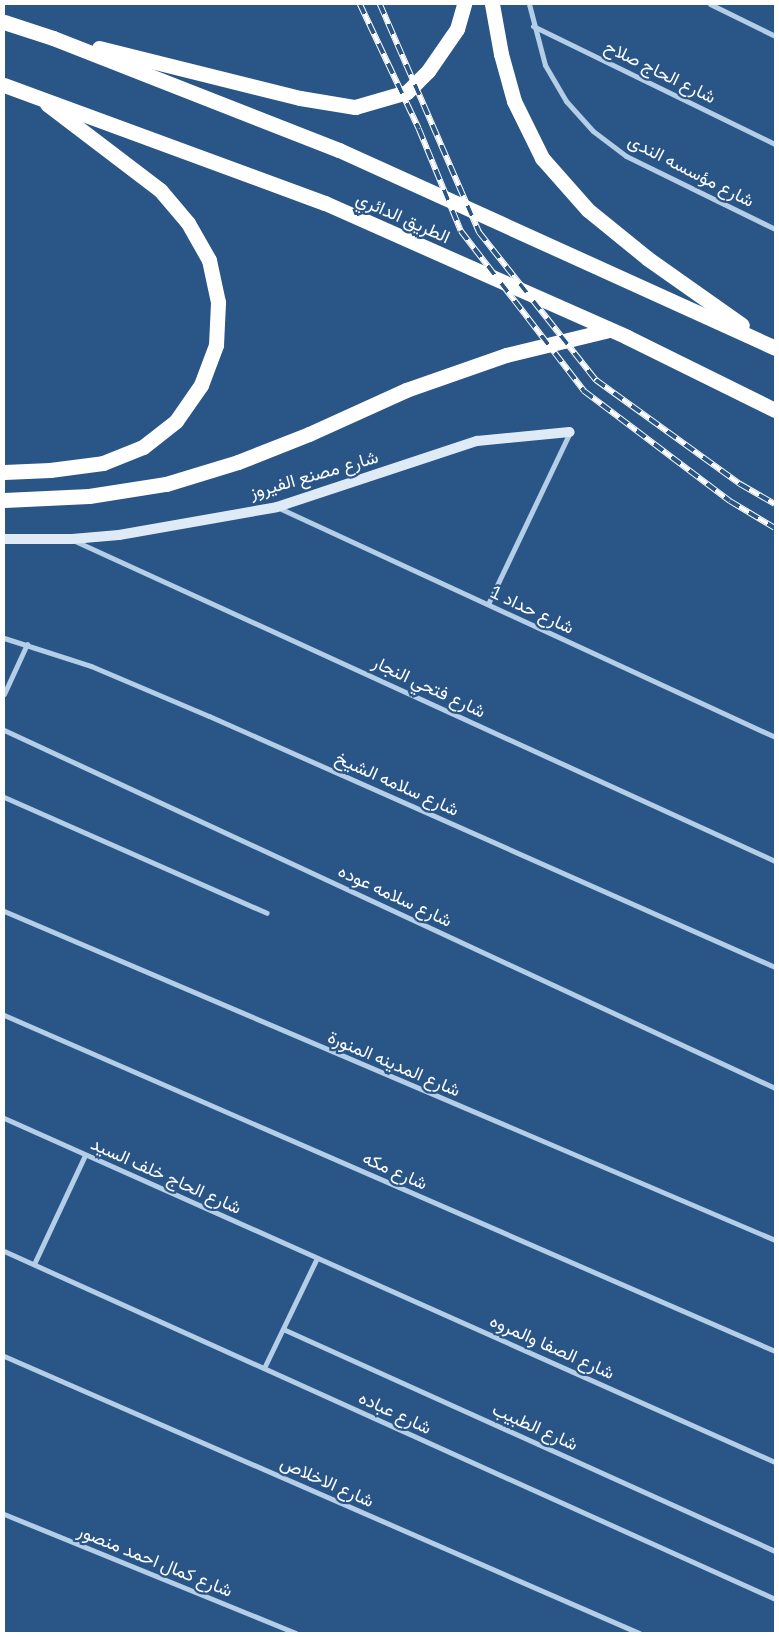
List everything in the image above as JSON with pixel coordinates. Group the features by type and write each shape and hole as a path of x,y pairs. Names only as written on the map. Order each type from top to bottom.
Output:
{"highway":[{"path":"53,38 181,66 300,98 355,107 407,92 428,71 456,29 464,4"},
{"path":"492,4 501,54 514,101 542,158 588,210 647,258 774,347"},
{"name":"الطريق الدائري","path":"4,22 53,38 338,150 774,347"},
{"name":"الطريق الدائري","path":"4,85 34,94 325,203 609,330 627,336 775,410"},
{"path":"4,472 50,470 103,463 143,447 176,420 201,385 216,345 218,302 209,260 188,222 160,190 34,94"},
{"path":"4,500 89,496 166,484 238,462 309,434 406,390 506,355 609,330"}],"street":[{"name":"شارع مؤسسه الندى","path":"528,4 533,26 554,79 566,101 593,131 626,156 775,229"},
{"path":"710,4 775,36"},
{"name":"شارع الحاج صلاح","path":"533,26 775,144"},
{"path":"488,604 570,432"},
{"name":"شارع مصنع الفيروز","path":"4,539 72,539 118,535 276,507 478,441 570,432"},
{"name":"شارع حداد 1","path":"276,507 775,738"},
{"name":"شارع فتحي النجار","path":"72,539 775,861"},
{"name":"شارع سلامه الشيخ","path":"4,638 91,666 200,712 775,966"},
{"path":"4,694 27,644"},
{"name":"شارع سلامه عوده","path":"4,730 775,1088"},
{"path":"4,797 267,913"},
{"name":"شارع المدينه المنورة","path":"4,911 775,1240"},
{"name":"شارع مكه","path":"4,1016 775,1351"},
{"name":"شارع الحاج خلف السيد","path":"4,1118 317,1258"},
{"path":"34,1264 85,1155"},
{"name":"شارع عباده","path":"4,1251 775,1599"},
{"path":"264,1368 317,1258"},
{"name":"شارع الصفا والمروه","path":"317,1258 775,1462"},
{"name":"شارع الطبيب","path":"283,1329 775,1551"},
{"name":"شارع الاخلاص","path":"4,1356 638,1633"},
{"name":"شارع كمال احمد منصور","path":"4,1514 296,1633"}],"railway":[{"path":"360,4 419,129 461,231 584,391 730,501 775,528"},
{"path":"380,4 479,232 596,380 740,484 775,504"}]}
